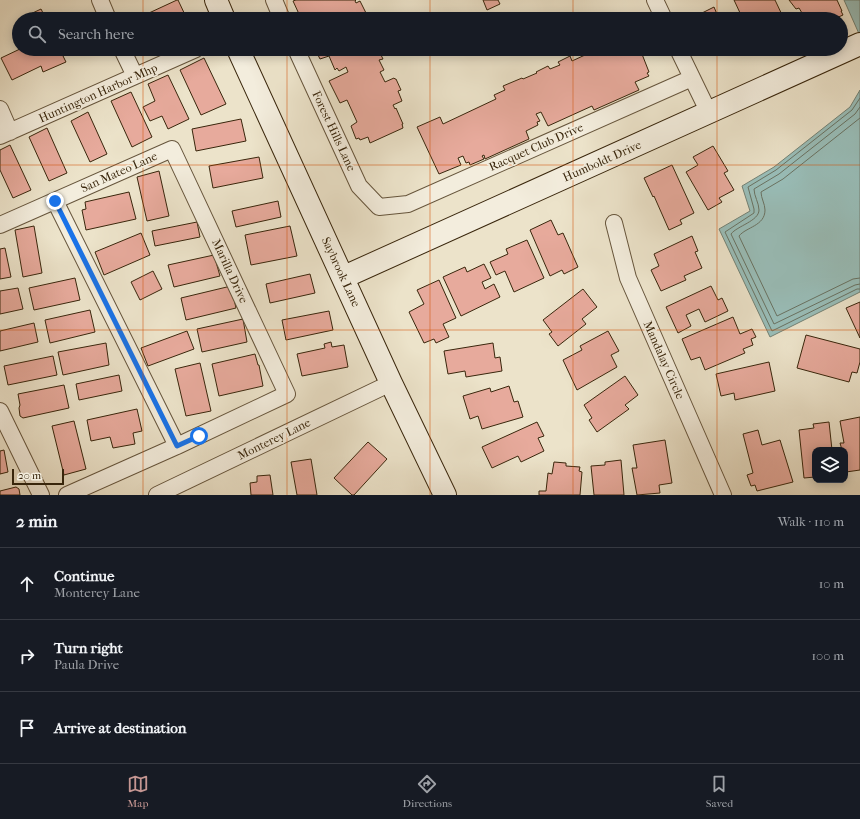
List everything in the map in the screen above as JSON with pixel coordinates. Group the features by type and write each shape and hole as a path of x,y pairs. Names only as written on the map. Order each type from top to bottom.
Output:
{"street":[{"path":"100,0 105,12"},
{"path":"216,0 221,12"},
{"path":"274,0 279,12"},
{"path":"655,0 661,12"},
{"path":"125,56 135,76"},
{"name":"Huntington Harbor Mhp","path":"5,134 180,56"},
{"name":"Saybrook Lane","path":"241,56 344,277 391,383 445,495"},
{"name":"Forest Hills Lane","path":"299,56 359,186 379,207"},
{"path":"681,56 709,113"},
{"name":"Humboldt Drive","path":"344,277 834,56"},
{"name":"Racquet Club Drive","path":"379,207 408,204 692,78"},
{"path":"0,110 5,134"},
{"name":"San Mateo Lane","path":"0,225 172,149"},
{"name":"Marilla Drive","path":"172,149 287,394 177,446"},
{"path":"55,201 177,446 67,495"},
{"name":"Mandalay Circle","path":"614,223 628,278 724,495"},
{"name":"Monterey Lane","path":"157,495 391,383"},
{"path":"0,410 41,495"}],"water":[{"path":"844,0 860,0 860,36"},
{"path":"860,90 860,292 770,337 719,229 750,211 742,186 774,167 850,107"}],"building":[{"path":"177,0 184,12 151,12"},
{"path":"356,0 356,3 360,1 366,12 298,12 293,1"},
{"path":"483,0 498,0 500,4 487,10"},
{"path":"734,0 775,0 781,12 740,12"},
{"path":"789,0 837,0 842,11 801,12 799,8 796,9"},
{"path":"714,7 716,12 704,12"},
{"path":"41,9 42,12 35,12"},
{"path":"12,53 12,56 63,56 66,62 43,72 41,66 12,80 1,58"},
{"path":"318,56 329,56 320,59"},
{"path":"329,56 382,56 383,59 379,60 384,70 380,72 385,82 394,78 396,79 401,90 398,91 402,101 393,105 395,109 396,108 403,124 403,128 370,143 368,137 360,140 359,138 356,139 351,126 357,122 347,100 340,103 329,81 348,72 346,67 339,71 337,68 335,70"},
{"path":"570,56 572,61 583,56 643,56 649,76 635,82 639,90 594,110 592,106 548,126 541,112 536,114 540,121 537,122 538,125 526,131 529,139 485,159 484,155 482,156 484,159 470,165 469,162 466,163 463,156 458,158 461,165 439,174 417,127 440,117 443,124 496,99 494,95 505,90 503,86 537,73 536,72 548,66 550,69 560,65 558,62"},
{"path":"204,58 226,104 201,115 180,70"},
{"path":"168,75 189,119 168,129 162,116 150,121 143,107 155,101 148,84"},
{"path":"131,92 152,137 132,147 111,101"},
{"path":"88,112 107,154 90,162 71,121"},
{"path":"241,119 246,141 196,151 192,129"},
{"path":"47,128 67,173 49,181 29,137"},
{"path":"10,145 31,190 13,198 0,170 0,150"},
{"path":"713,146 728,171 724,173 734,190 719,198 722,202 708,210 686,172 698,165 693,157"},
{"path":"259,157 263,178 213,188 209,166"},
{"path":"672,165 694,213 680,220 682,224 669,230 654,196 653,197 644,178"},
{"path":"159,171 169,216 147,221 137,177"},
{"path":"129,192 136,219 86,230 82,210 86,209 85,202"},
{"path":"278,201 281,217 236,227 232,211"},
{"path":"551,220 558,235 563,233 578,267 564,274 562,270 550,276 530,230"},
{"path":"197,222 200,237 155,246 152,231"},
{"path":"34,226 42,273 23,277 15,230"},
{"path":"290,226 297,256 251,265 245,235"},
{"path":"141,233 150,255 104,275 95,252"},
{"path":"692,236 698,251 695,252 702,268 684,276 686,280 661,291 651,270 659,266 654,254"},
{"path":"527,240 544,278 514,292 505,271 496,275 490,262 508,254 506,249"},
{"path":"5,248 11,277 0,279 0,249"},
{"path":"214,255 220,276 174,287 168,265"},
{"path":"484,264 491,278 482,282 485,289 494,284 500,297 461,316 443,277 465,267 467,272"},
{"path":"153,271 162,289 140,300 131,282"},
{"path":"310,274 315,293 270,303 266,284"},
{"path":"75,278 80,300 34,310 29,288"},
{"path":"439,280 456,318 443,324 449,337 436,343 434,339 424,343 409,312 424,304 417,290"},
{"path":"231,286 236,308 186,320 181,298"},
{"path":"711,286 718,300 722,298 728,311 705,322 699,309 686,315 691,326 678,333 666,307"},
{"path":"18,288 23,309 0,314 0,291"},
{"path":"583,289 597,307 582,319 586,324 558,346 549,334 552,332 543,320"},
{"path":"860,302 860,338 846,308"},
{"path":"90,310 95,332 50,343 45,320"},
{"path":"329,311 333,330 286,340 282,320"},
{"path":"733,317 740,334 752,329 756,337 751,339 753,345 743,349 745,353 705,370 700,357 691,360 682,339"},
{"path":"243,319 247,342 202,352 197,329"},
{"path":"34,323 38,342 0,351 0,331"},
{"path":"187,331 194,349 148,366 141,348"},
{"path":"608,331 619,351 611,355 617,367 577,390 563,360 582,350 580,346"},
{"path":"806,335 860,349 860,362 857,373 852,372 849,382 797,368"},
{"path":"331,342 332,347 344,345 348,367 302,376 297,354 325,348 324,344"},
{"path":"106,343 109,365 63,375 58,352"},
{"path":"493,343 495,358 500,357 502,371 466,377 465,371 448,374 444,351"},
{"path":"255,354 259,365 263,386 219,396 212,364"},
{"path":"53,356 57,375 8,385 4,366"},
{"path":"769,362 775,391 735,400 734,393 721,396 716,374"},
{"path":"200,363 211,411 186,416 175,369"},
{"path":"119,375 122,391 79,400 76,384"},
{"path":"625,376 638,395 625,405 629,409 597,432 589,420 592,418 584,405"},
{"path":"64,385 69,408 23,418 20,416 18,394"},
{"path":"509,386 514,402 518,401 523,417 482,429 478,416 470,419 463,396 490,388 491,392"},
{"path":"137,409 142,431 133,433 135,444 113,448 110,437 91,441 87,420"},
{"path":"860,417 860,470 848,472 848,447 841,447 840,443 844,443 840,421"},
{"path":"74,421 86,469 64,475 52,426"},
{"path":"537,422 544,436 538,438 544,451 521,462 518,456 492,468 482,447"},
{"path":"829,422 832,447 812,447 812,477 804,478 799,430 814,428 813,424"},
{"path":"758,430 762,445 780,440 793,482 757,491 755,485 751,486 747,475 753,473 743,434"},
{"path":"665,440 672,483 659,485 660,493 637,495 632,468 637,468 633,445"},
{"path":"368,442 387,459 354,495 352,495 334,478"},
{"path":"4,450 8,472 0,474 0,451"},
{"path":"311,459 317,495 297,495 291,462"},
{"path":"621,460 624,495 594,495 591,466 605,465 605,462"},
{"path":"554,462 566,463 566,466 580,467 579,471 582,472 580,495 539,495 539,491 546,491 548,473 552,474"},
{"path":"270,475 273,495 251,495 250,483 257,482 257,476"},
{"path":"16,487 19,489 20,495 0,495 0,491"}],"route":[{"path":"55,201 177,446 199,436"}]}
